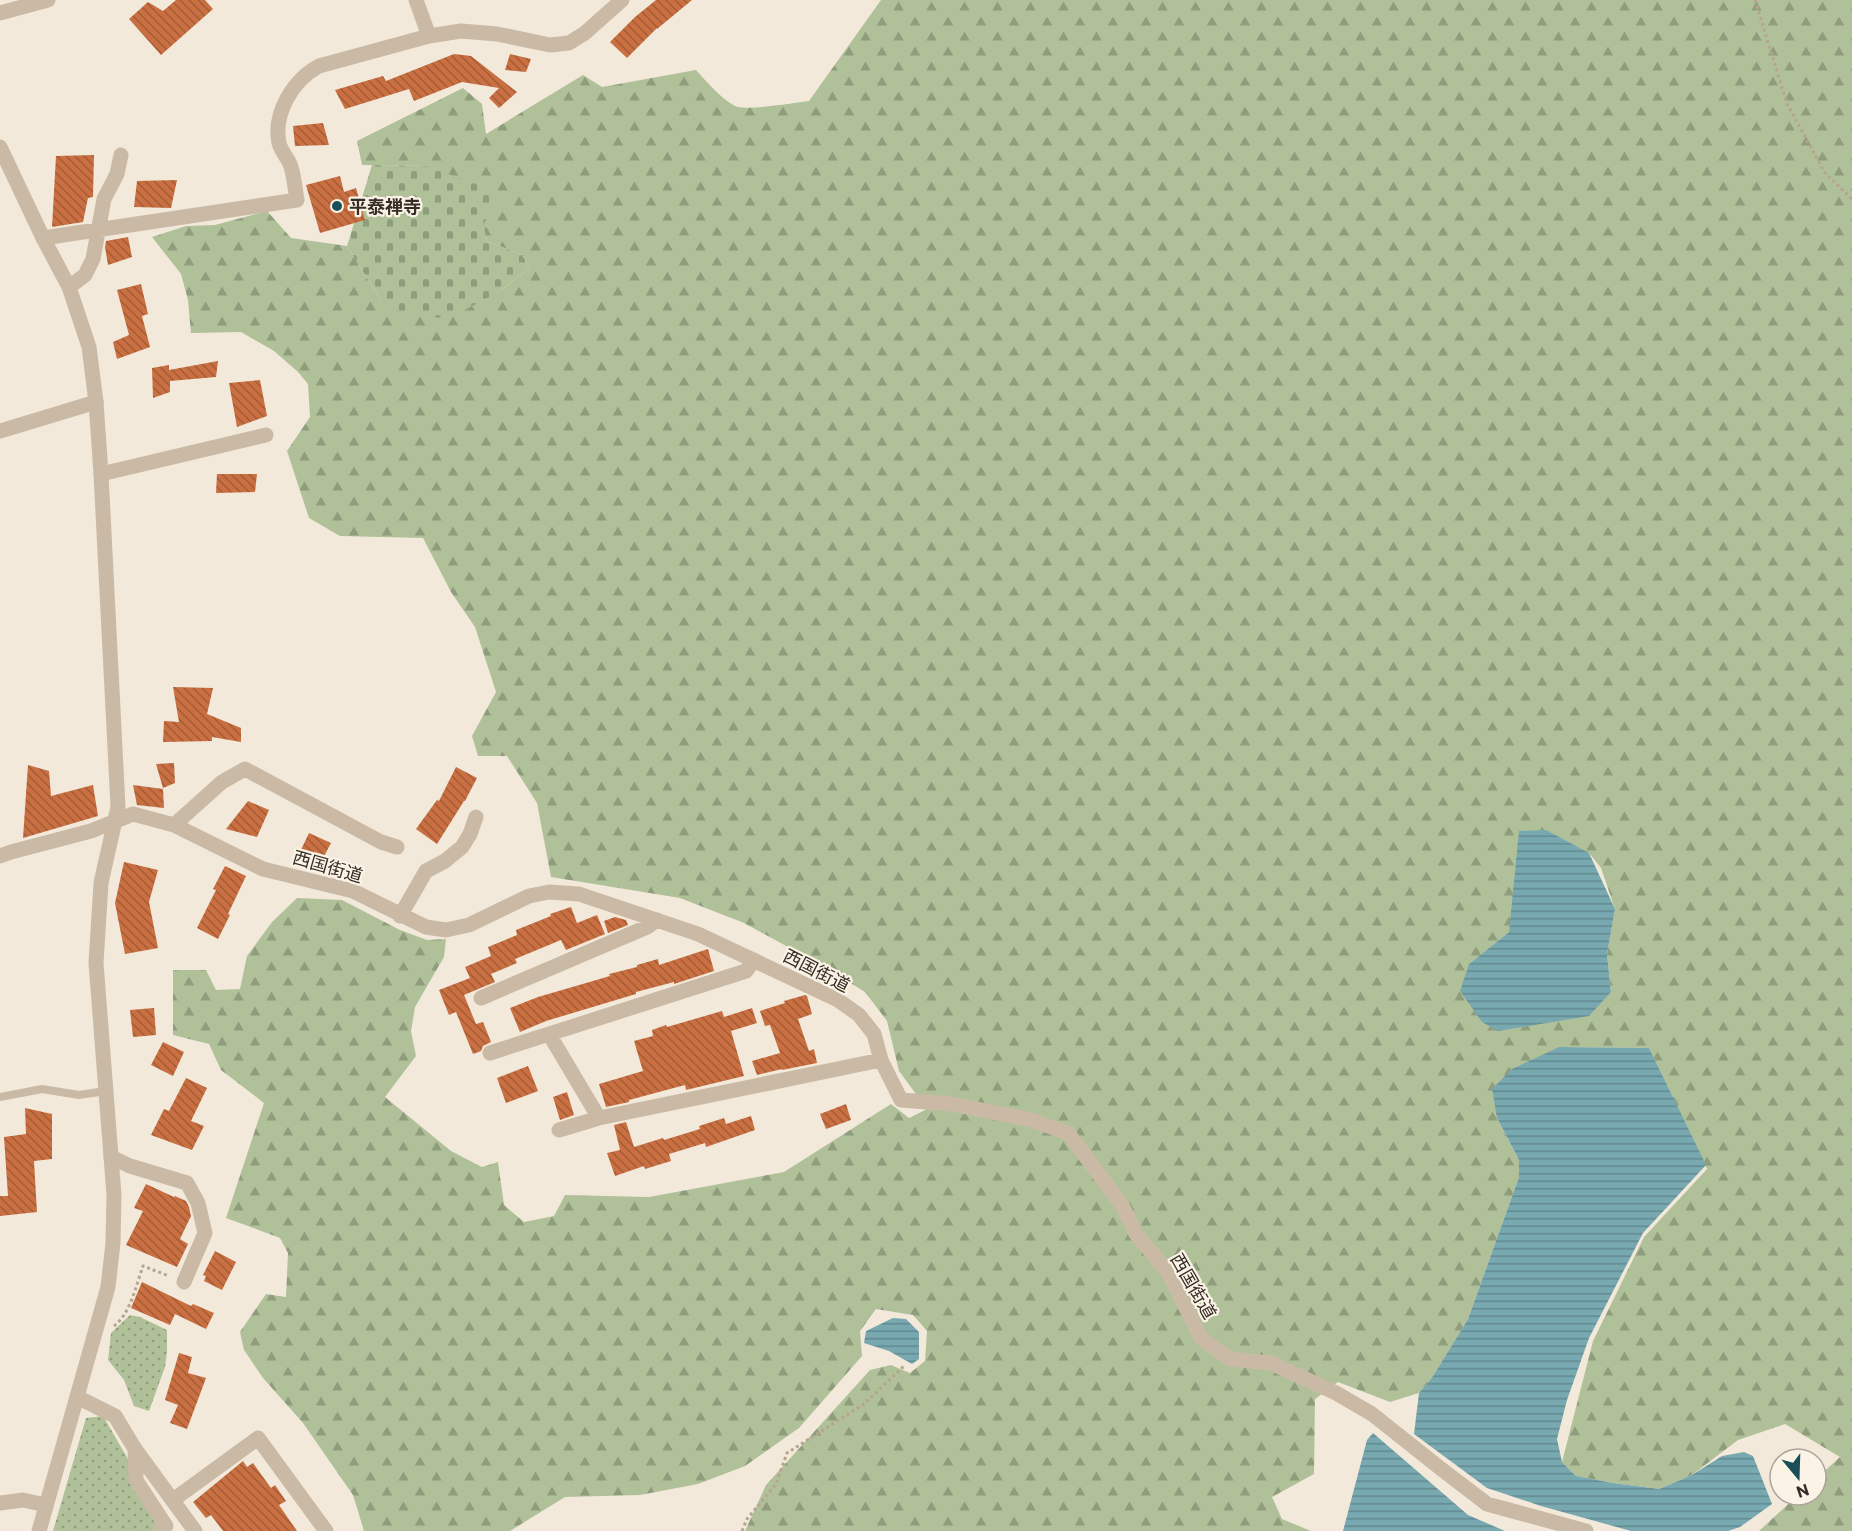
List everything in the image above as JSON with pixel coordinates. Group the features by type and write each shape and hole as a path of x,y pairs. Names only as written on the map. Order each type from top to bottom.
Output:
{"street":[{"path":"0,13 48,0"},
{"path":"416,0 429,36"},
{"path":"43,238 297,200 291,166 279,145 278,129 282,106 309,72 319,66 429,36 461,31 497,34 550,45 569,43 585,33 622,0"},
{"path":"0,147 69,287 89,347 101,474 118,807 101,884 96,963 114,1195 113,1243 108,1287 39,1531"},
{"path":"69,287 85,275 93,259 104,199 117,174 122,154"},
{"path":"0,432 96,402"},
{"path":"101,474 266,435"},
{"path":"174,825 222,782 245,769 381,842 397,847"},
{"name":"西国街道","path":"0,856 91,831 133,814 174,825 263,869 353,891 426,927 446,930 469,925 529,896 549,892 579,894 698,934 838,1000 859,1015 874,1034 881,1060 901,1100 951,1104 1028,1119 1068,1133 1122,1205 1136,1234 1168,1272 1202,1338 1230,1359 1271,1363 1336,1393 1372,1414 1487,1503 1586,1531"},
{"path":"400,916 426,871 445,861 462,847 476,817"},
{"path":"482,998 647,927 657,920"},
{"path":"490,1053 746,971 754,960"},
{"path":"549,1034 599,1118"},
{"path":"559,1130 599,1118 881,1060"},
{"path":"111,1157 130,1166 187,1183 198,1203 205,1233 184,1282"},
{"path":"77,1397 115,1416 135,1449 195,1531"},
{"path":"173,1500 258,1438 326,1531"},
{"path":"135,1449 136,1480 166,1526 160,1531"},
{"path":"0,1503 23,1500 46,1505"}],"lane":[{"path":"0,1097 42,1089 79,1095 106,1092"}],"path":[{"path":"1755,0 1787,104 1825,173 1852,199"},
{"path":"109,1330 120,1321 124,1314 143,1266 184,1282"},
{"path":"742,1531 747,1519 776,1484 787,1454 864,1404 904,1366"}],"green space":[{"path":"881,0 1852,0 1852,1531 1759,1531 1785,1507 1828,1507 1828,1468 1840,1457 1828,1450 1828,1447 1823,1447 1785,1424 1738,1440 1692,1475 1659,1489 1576,1476 1562,1462 1593,1341 1644,1237 1707,1169 1649,1048 1559,1047 1497,1118 1519,1160 1519,1177 1468,1319 1433,1376 1419,1393 1390,1402 1338,1382 1315,1399 1314,1474 1272,1497 1282,1519 1311,1531 745,1531 766,1485 870,1370 891,1365 910,1373 925,1361 927,1331 913,1315 876,1309 860,1331 862,1356 799,1428 745,1466 698,1484 640,1495 565,1497 510,1531 364,1531 353,1495 303,1423 263,1378 244,1350 240,1332 266,1294 286,1297 288,1253 280,1238 226,1218 264,1103 221,1070 209,1044 173,1035 173,970 206,970 216,990 240,989 247,956 272,922 297,898 342,900 400,930 427,940 446,939 444,957 415,1007 411,1031 416,1056 385,1097 451,1151 482,1167 498,1162 504,1205 524,1222 554,1216 565,1195 649,1197 784,1172 891,1104 909,1118 927,1109 899,1071 887,1021 865,992 744,923 680,898 551,877 537,803 507,756 478,756 472,736 496,692 475,627 451,592 423,538 340,536 309,518 287,451 310,417 308,384 274,351 241,332 191,333 188,300 181,274 152,237 186,226 215,225 267,211 291,238 347,246 382,302 497,293 530,268 522,255 487,241 482,225 426,166 362,165 357,141 463,88 482,104 486,134 583,75 602,87 696,70 733,105 744,108 809,101","holes":["1589,853 1601,868 1615,909 1607,954 1611,992 1469,964 1509,932"]},
{"path":"372,165 426,166 482,186 496,207 483,224 487,241 522,255 530,268 497,293 451,317 423,318 382,302 347,246"},
{"path":"130,1315 140,1317 167,1330 165,1367 149,1411 134,1406 124,1380 108,1360 111,1333"},
{"path":"103,1416 128,1459 133,1489 157,1517 158,1526 152,1531 53,1531 86,1418"}],"water":[{"path":"1546,830 1589,853 1615,909 1607,954 1611,992 1589,1016 1498,1031 1482,1022 1460,991 1469,964 1509,932 1519,831"},
{"path":"1559,1047 1649,1048 1706,1165 1643,1233 1589,1338 1567,1400 1557,1439 1562,1462 1576,1476 1659,1489 1692,1475 1722,1456 1744,1452 1753,1456 1768,1494 1768,1507 1740,1527 1728,1531 1631,1531 1541,1506 1487,1488 1414,1434 1419,1393 1433,1376 1468,1319 1519,1177 1519,1160 1497,1118 1492,1089 1512,1069"},
{"path":"893,1318 906,1319 919,1332 919,1359 912,1364 889,1351 864,1343 866,1331"},
{"path":"1373,1433 1468,1515 1505,1531 1343,1531 1367,1440"}],"building":[{"path":"176,0 205,0 213,9 161,55 129,19 148,2 163,11"},
{"path":"656,0 692,0 657,28 627,58 610,42"},
{"path":"454,54 471,56 517,92 499,108 489,98 499,88 462,82 414,101 409,89 345,109 335,90 383,76 386,81"},
{"path":"510,54 531,59 526,72 505,70"},
{"path":"323,123 329,145 295,146 293,126"},
{"path":"94,155 93,197 88,198 83,222 52,227 56,156"},
{"name":"平泰禅寺","path":"340,176 344,192 356,188 365,220 320,233 306,185"},
{"path":"177,180 171,208 134,207 137,181"},
{"path":"128,237 132,257 108,265 106,241"},
{"path":"141,284 148,314 142,316 150,347 117,359 113,342 129,335 117,290"},
{"path":"218,361 216,377 170,381 170,392 153,398 152,368 169,365 169,370"},
{"path":"260,380 267,416 237,427 229,383"},
{"path":"217,474 257,474 255,492 216,493"},
{"path":"173,687 213,688 207,714 241,728 241,742 212,737 212,741 163,742 164,721 179,722"},
{"path":"174,763 175,783 163,788 156,764"},
{"path":"28,765 49,771 51,796 93,785 98,816 23,838"},
{"path":"456,767 477,778 437,844 416,829 437,800 439,801"},
{"path":"133,785 163,789 164,808 137,805"},
{"path":"248,801 269,810 257,837 226,829"},
{"path":"309,833 331,843 319,866 298,856"},
{"path":"124,862 158,870 149,902 158,948 125,954 115,903"},
{"path":"225,866 246,876 218,939 197,928"},
{"path":"571,907 577,923 597,915 605,934 566,950 561,940 515,959 517,963 491,974 495,982 464,995 476,1024 483,1022 491,1042 483,1046 481,1051 473,1054 456,1012 449,1015 439,990 470,978 465,967 491,956 488,947 517,935 516,930"},
{"path":"615,917 626,920 628,925 608,933 604,921"},
{"path":"708,949 714,971 674,984 674,982 636,992 636,994 546,1021 520,1032 510,1008 538,997 610,976 609,974 637,967 637,965 658,959 659,965"},
{"path":"805,995 812,1014 798,1019 809,1051 814,1049 817,1063 757,1075 752,1061 780,1053 770,1025 765,1026 760,1011"},
{"path":"154,1008 156,1035 133,1037 130,1010"},
{"path":"752,1008 757,1023 731,1031 744,1076 686,1090 685,1085 606,1107 599,1084 643,1071 634,1041 653,1036 652,1030 666,1025 667,1027 722,1011 724,1017"},
{"path":"163,1042 184,1052 173,1076 151,1065"},
{"path":"528,1066 538,1091 506,1103 497,1078"},
{"path":"186,1078 207,1088 191,1121 204,1126 192,1150 151,1135 164,1109 169,1111"},
{"path":"567,1092 574,1115 560,1120 553,1097"},
{"path":"846,1104 851,1120 826,1129 820,1114"},
{"path":"25,1108 52,1114 52,1159 34,1161 37,1212 0,1216 0,1196 8,1196 4,1137 26,1134"},
{"path":"751,1116 755,1130 706,1147 705,1143 669,1154 671,1161 645,1169 644,1166 615,1176 607,1153 620,1150 614,1125 626,1122 634,1147 700,1129 699,1126 724,1118 726,1124"},
{"path":"146,1184 186,1201 189,1207 191,1216 180,1239 188,1244 177,1267 126,1245 143,1211 134,1208"},
{"path":"215,1251 236,1262 222,1290 204,1281 206,1276 203,1275"},
{"path":"142,1282 191,1306 193,1304 214,1313 206,1329 175,1314 170,1325 131,1308"},
{"path":"179,1353 192,1357 188,1373 206,1378 187,1429 170,1423 178,1405 165,1400"},
{"path":"243,1461 247,1467 253,1463 271,1488 275,1485 286,1501 279,1505 297,1531 223,1531 211,1515 206,1518 193,1502"}],"place":[{"name":"平泰禅寺","path":"337,206"}]}
